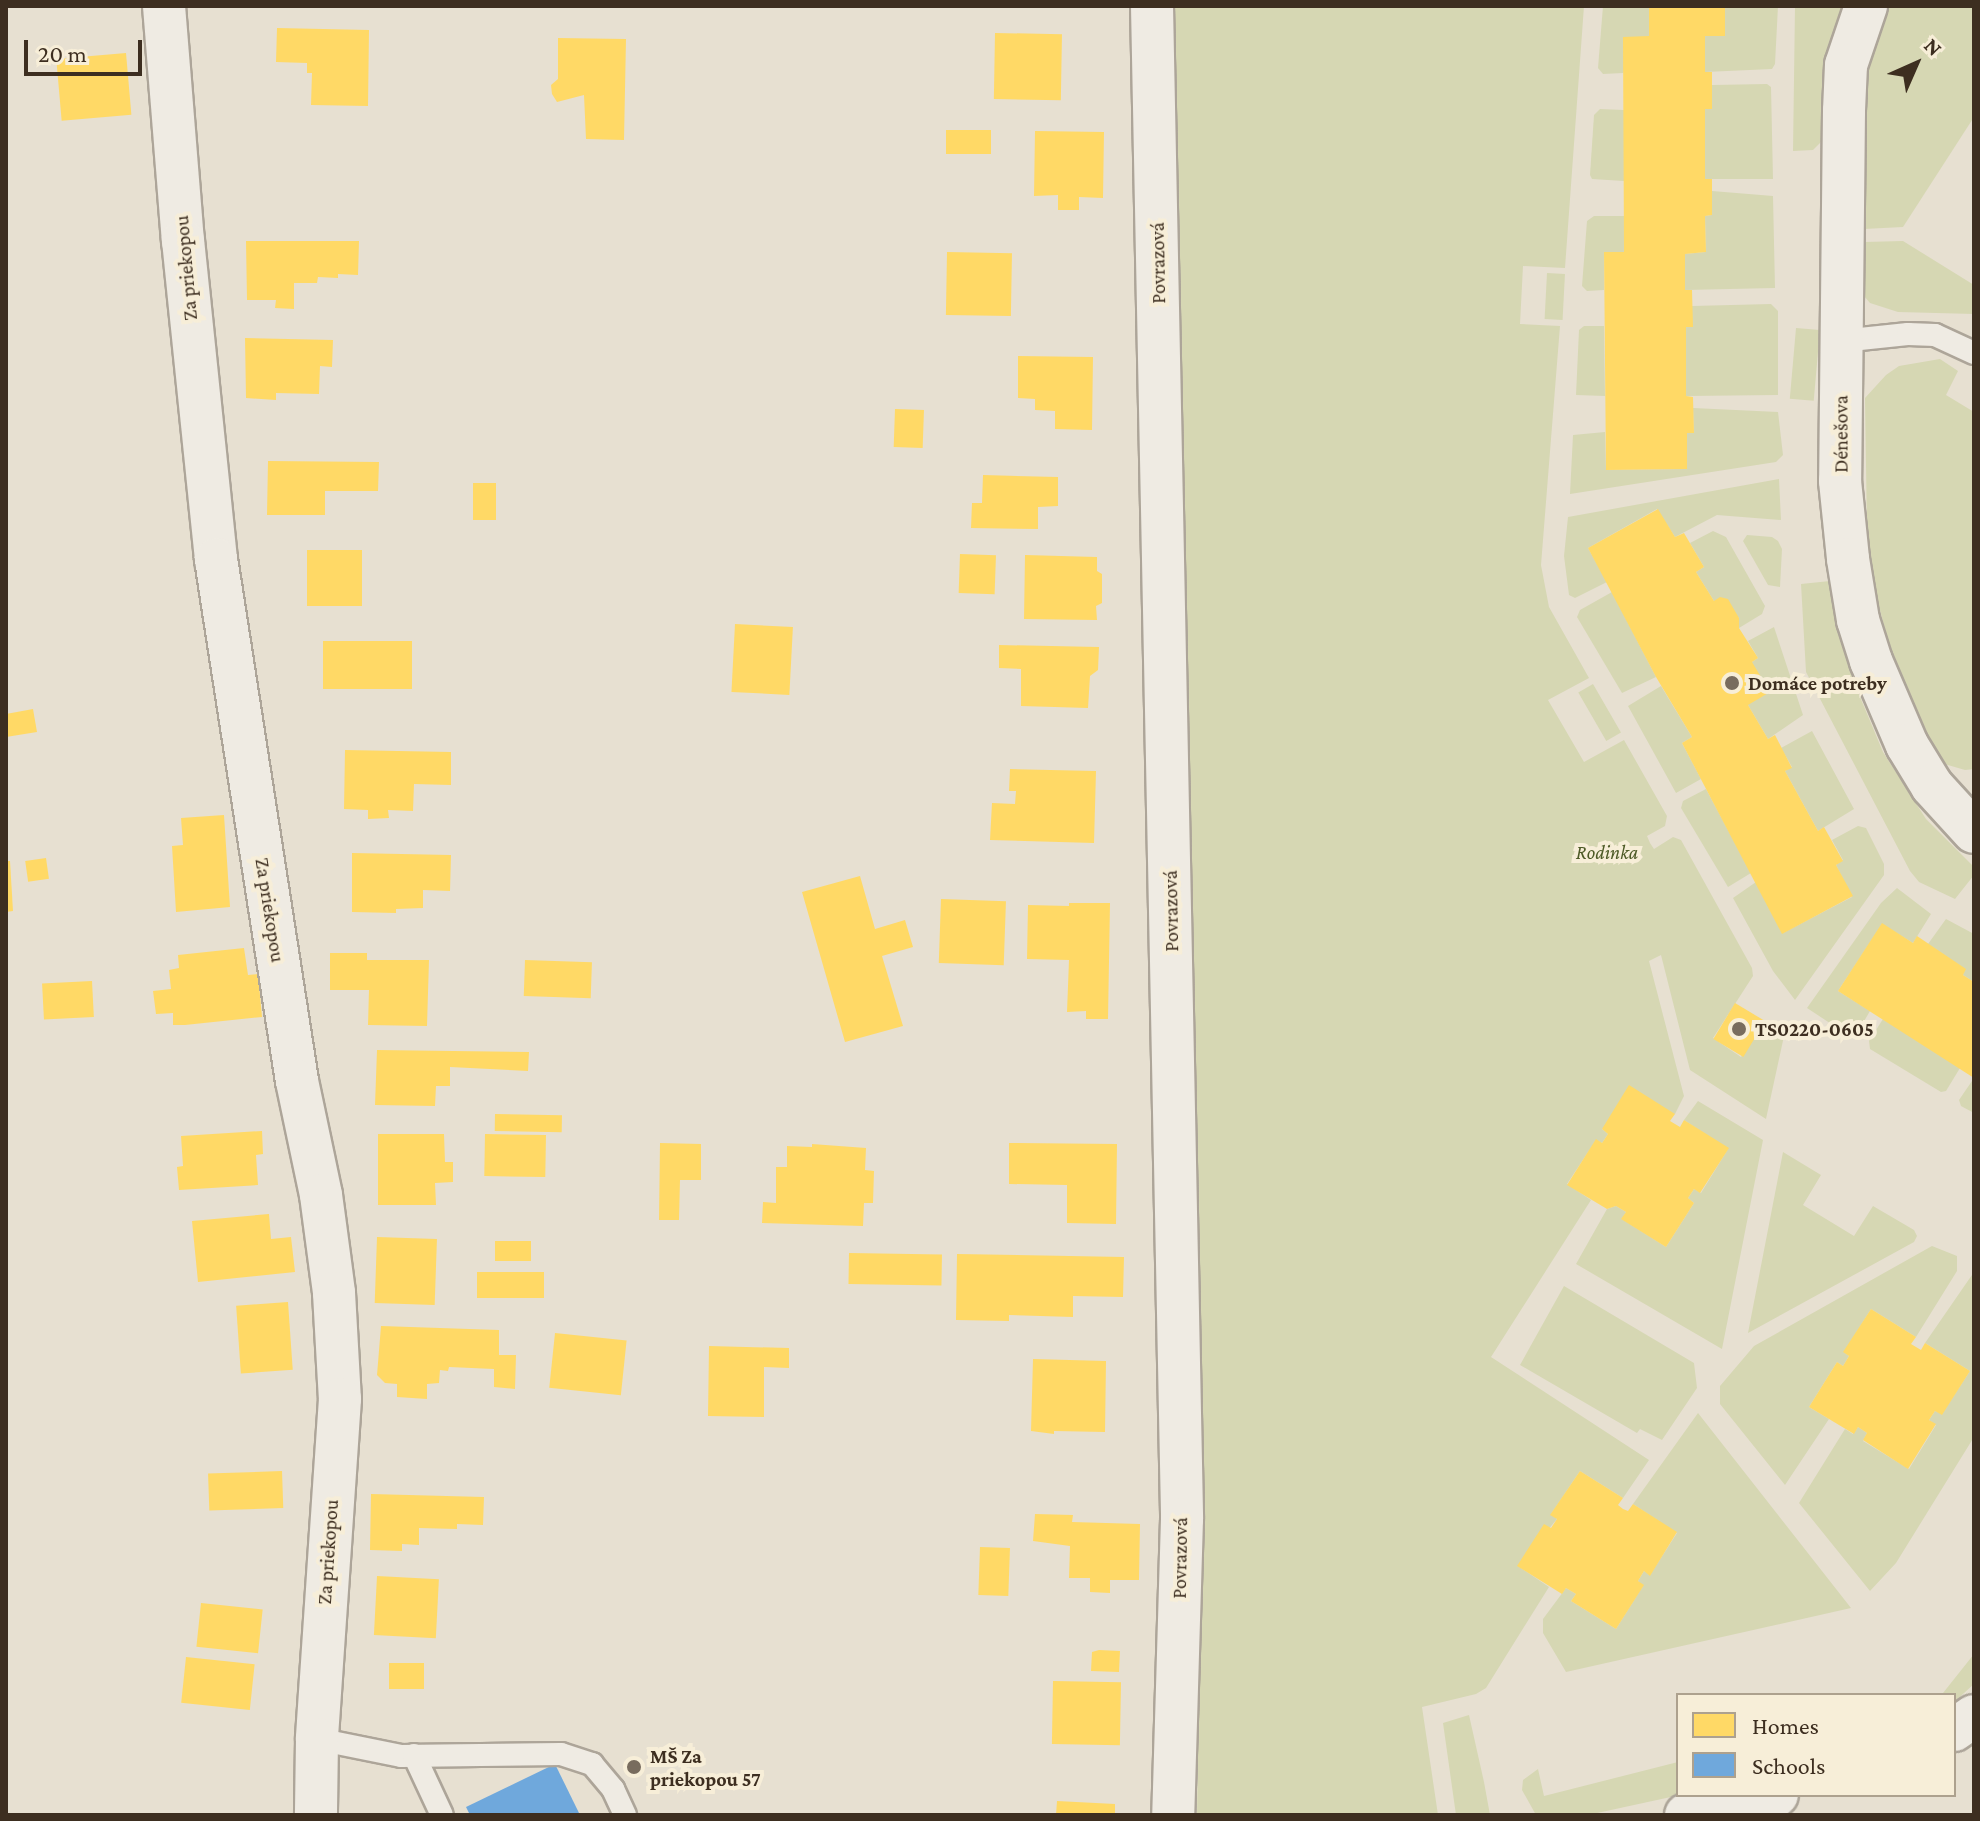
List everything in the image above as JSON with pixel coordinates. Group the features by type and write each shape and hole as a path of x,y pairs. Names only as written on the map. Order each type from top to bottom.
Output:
{"street":[{"name":"Za priekopou","path":"164,6 183,240 216,559 297,1081 321,1195 334,1293 340,1399 317,1739 316,1815"},
{"name":"Povrazová","path":"1152,6 1182,1519 1173,1815"},
{"name":"Dénešova","path":"1866,6 1846,65 1841,341 1840,481 1858,620 1871,661 1907,745 1932,786 1974,832"},
{"path":"1956,1729 1974,1716"},
{"path":"1686,1815 1768,1797"}],"lane":[{"path":"1841,341 1908,334 1935,335 1974,353"},
{"path":"317,1739 401,1756 561,1754 592,1764 613,1789 625,1815"},
{"path":"414,1755 442,1815"}],"green space":[{"name":"Rodinka","path":"1169,6 1584,6 1565,268 1523,266 1520,324 1560,326 1541,565 1549,607 1589,678 1548,700 1584,762 1624,740 1667,816 1665,826 1647,836 1650,843 1654,849 1673,837 1681,840 1752,968 1753,976 1713,1038 1741,1057 1765,1021 1784,1036 1766,1119 1690,1070 1661,955 1649,961 1684,1096 1675,1114 1602,1129 1608,1134 1602,1143 1596,1140 1567,1184 1591,1200 1491,1357 1649,1460 1623,1498 1580,1471 1551,1514 1557,1519 1518,1566 1549,1587 1486,1688 1476,1694 1422,1707 1438,1815 1197,1815 1202,1506"},
{"path":"1603,6 1649,6 1649,36 1623,73 1603,74 1598,68"},
{"path":"1725,6 1778,6 1775,64 1772,69 1705,72 1705,36 1725,36"},
{"path":"1795,6 1843,6 1828,48 1821,142 1813,150 1793,151"},
{"path":"1890,6 1974,6 1974,117 1903,227 1864,229 1866,81 1869,58"},
{"path":"1767,84 1771,87 1773,179 1705,179 1705,109 1712,108 1712,85"},
{"path":"1600,109 1624,110 1624,181 1592,179 1590,175 1594,115"},
{"path":"1712,191 1773,196 1775,288 1685,290 1685,254 1706,252 1705,216 1712,215"},
{"path":"1594,216 1624,216 1624,252 1604,252 1604,290 1587,291 1582,286 1587,221"},
{"path":"1903,241 1974,285 1974,314 1898,312 1870,303 1864,296 1864,242"},
{"path":"1547,273 1565,274 1563,320 1545,319"},
{"path":"1771,304 1778,311 1778,395 1686,396 1686,327 1692,306"},
{"path":"1584,326 1604,326 1605,396 1576,395 1579,330"},
{"path":"1796,328 1820,330 1814,401 1790,399"},
{"path":"1940,359 1958,371 1946,395 1974,412 1974,769 1965,770 1941,763 1894,662 1875,592 1867,531 1865,398 1899,366"},
{"path":"1693,408 1778,412 1783,455 1776,462 1570,494 1573,435 1605,432 1606,470 1686,469 1687,433 1694,433"},
{"path":"1779,479 1781,520 1717,515 1675,537 1657,509 1588,548 1607,582 1575,598 1569,595 1564,556 1568,517"},
{"path":"1713,531 1726,537 1765,606 1762,614 1739,628 1739,618 1714,601 1696,572 1704,567 1690,543"},
{"path":"1747,535 1772,537 1778,541 1782,549 1780,587 1768,585 1743,541"},
{"path":"1830,581 1858,692 1883,752 1926,819 1974,867 1974,875 1955,899 1919,882 1910,871 1806,672 1801,584"},
{"path":"1612,592 1656,677 1622,693 1577,617 1580,610"},
{"path":"1774,627 1803,715 1768,739 1748,705 1752,662 1758,658 1748,641"},
{"path":"1593,684 1621,732 1606,741 1578,692"},
{"path":"1661,686 1692,737 1682,743 1701,779 1676,793 1628,706"},
{"path":"1812,731 1854,809 1818,831 1785,771 1792,767 1781,748"},
{"path":"1706,789 1751,873 1728,887 1681,808 1683,801"},
{"path":"1858,826 1866,828 1884,864 1884,875 1795,1000 1773,971 1733,898 1756,882 1783,933 1852,897 1836,865 1843,860 1832,840"},
{"path":"1897,888 1931,914 1913,943 1882,924 1838,991 1870,1011 1856,1035 1851,1037 1807,1008 1881,903"},
{"path":"1946,919 1974,934 1974,982 1963,975 1965,969 1928,944"},
{"path":"1883,1019 1960,1068 1946,1091 1941,1092 1870,1049 1869,1041"},
{"path":"1974,1078 1974,1113 1961,1106 1959,1100"},
{"path":"1698,1101 1763,1140 1722,1349 1576,1264 1607,1209 1616,1206 1626,1212 1622,1219 1666,1247 1694,1203 1688,1198 1694,1189 1701,1193 1728,1149 1684,1120"},
{"path":"1783,1152 1821,1175 1803,1205 1854,1236 1873,1206 1914,1230 1917,1236 1914,1242 1748,1333"},
{"path":"1932,1246 1957,1256 1957,1271 1916,1337 1871,1309 1844,1352 1849,1356 1843,1366 1837,1362 1809,1407 1829,1419 1785,1485 1720,1404 1720,1386 1754,1346"},
{"path":"1974,1272 1974,1437 1896,1563 1870,1591 1799,1503 1845,1429 1853,1434 1858,1427 1867,1433 1863,1441 1909,1469 1936,1425 1929,1420 1935,1411 1942,1414 1970,1371 1925,1343"},
{"path":"1564,1286 1694,1363 1697,1388 1662,1440 1640,1429 1637,1433 1520,1365"},
{"path":"1698,1413 1851,1608 1566,1672 1543,1633 1543,1619 1566,1588 1576,1594 1571,1601 1616,1629 1643,1586 1638,1581 1644,1571 1650,1575 1677,1533 1633,1504"},
{"path":"1974,1654 1974,1684 1956,1700 1956,1693 1943,1693"},
{"path":"1469,1715 1490,1815 1456,1815 1443,1723"},
{"path":"1676,1763 1676,1796 1588,1815 1536,1815 1522,1790 1523,1780 1538,1769 1544,1796"}],"building: Homes":[{"path":"1649,6 1725,6 1725,36 1705,36 1705,72 1712,72 1712,109 1705,109 1705,179 1712,179 1712,215 1705,216 1706,252 1685,254 1685,290 1692,290 1693,327 1686,327 1686,396 1693,397 1694,433 1687,433 1687,469 1606,470 1604,252 1624,252 1623,37 1649,36"},
{"path":"277,28 369,30 368,106 311,105 312,73 307,73 307,63 276,62"},
{"path":"995,33 1062,34 1061,100 994,99"},
{"path":"558,38 626,39 624,140 586,139 584,95 557,102 551,85 558,79"},
{"path":"126,53 131,115 62,121 56,59"},
{"path":"946,130 991,130 991,154 946,154"},
{"path":"1035,131 1104,132 1103,198 1079,197 1079,210 1058,210 1058,195 1034,196"},
{"path":"246,241 359,241 358,275 338,274 338,278 318,277 317,283 294,283 294,309 275,308 276,300 247,300"},
{"path":"947,252 1012,253 1011,316 946,315"},
{"path":"245,338 333,340 332,367 320,366 319,394 276,393 276,400 246,398"},
{"path":"1018,356 1093,357 1092,430 1055,429 1055,411 1035,410 1035,399 1018,398"},
{"path":"895,409 924,410 923,448 894,447"},
{"path":"268,461 379,462 378,491 325,491 325,515 267,515"},
{"path":"983,475 1058,477 1058,506 1038,507 1038,529 971,528 972,503 982,503"},
{"path":"473,483 496,483 496,520 473,520"},
{"path":"1658,509 1675,537 1684,533 1704,567 1696,572 1714,601 1720,597 1728,599 1739,618 1739,628 1758,658 1752,662 1770,692 1748,705 1768,739 1775,735 1792,768 1785,771 1818,831 1824,827 1843,861 1836,865 1853,896 1782,934 1682,743 1692,737 1656,677 1588,548"},
{"path":"307,550 362,550 362,606 307,606"},
{"path":"960,554 996,555 995,594 959,593"},
{"path":"1025,555 1097,557 1097,571 1102,574 1102,603 1096,606 1097,620 1024,619"},
{"path":"735,624 793,627 789,695 731,692"},
{"path":"323,641 412,641 412,689 323,689"},
{"path":"999,645 1099,647 1098,670 1090,676 1088,708 1021,706 1021,669 999,668"},
{"path":"33,709 37,732 6,737 6,714"},
{"path":"345,750 451,752 451,785 414,784 413,811 388,810 389,818 368,819 368,810 344,809"},
{"path":"1010,769 1096,771 1094,843 990,840 992,803 1015,804 1016,791 1009,791"},
{"path":"224,815 230,907 176,912 172,846 183,845 181,818"},
{"path":"352,853 451,855 450,891 423,890 423,908 396,909 396,913 352,912"},
{"path":"46,858 49,879 28,882 25,861"},
{"path":"6,861 10,861 13,911 6,912"},
{"path":"860,876 875,929 905,920 913,947 882,956 903,1026 845,1042 802,892"},
{"path":"941,899 1006,901 1004,965 939,963"},
{"path":"1069,903 1110,903 1108,1019 1086,1019 1086,1011 1067,1012 1069,960 1027,959 1028,905 1069,906"},
{"path":"1882,923 1913,943 1917,936 1966,969 1963,975 1974,982 1974,1078 1838,991"},
{"path":"244,948 248,975 258,974 262,1017 173,1025 173,1013 156,1014 153,991 171,989 169,970 179,968 178,955"},
{"path":"330,953 367,953 367,960 429,960 427,1026 368,1025 369,990 330,990"},
{"path":"525,960 592,962 591,998 524,996"},
{"path":"92,981 94,1017 44,1020 42,984"},
{"name":"TS0220-0605","path":"1735,1003 1765,1021 1743,1057 1713,1039"},
{"path":"377,1050 529,1052 528,1071 450,1067 450,1086 436,1086 435,1106 375,1105"},
{"path":"1629,1085 1675,1114 1670,1121 1680,1127 1684,1120 1729,1148 1700,1193 1694,1189 1688,1198 1694,1203 1666,1247 1621,1219 1626,1212 1616,1206 1607,1209 1567,1185 1596,1139 1602,1143 1608,1134 1602,1129"},
{"path":"495,1114 562,1115 562,1132 495,1131"},
{"path":"262,1131 263,1154 256,1155 258,1185 179,1190 177,1167 183,1166 181,1136"},
{"path":"378,1134 444,1134 445,1162 453,1162 453,1182 435,1183 436,1205 378,1205"},
{"path":"485,1134 546,1135 545,1177 484,1176"},
{"path":"660,1143 701,1144 701,1180 680,1180 679,1220 659,1220"},
{"path":"1009,1143 1117,1144 1116,1224 1067,1223 1067,1185 1009,1184"},
{"path":"812,1144 866,1148 865,1170 874,1171 873,1203 864,1203 863,1226 762,1223 763,1202 776,1203 776,1167 787,1167 787,1146 812,1147"},
{"path":"269,1214 271,1239 291,1237 295,1272 198,1282 192,1221"},
{"path":"377,1237 437,1239 435,1305 375,1303"},
{"path":"495,1241 531,1241 531,1261 495,1261"},
{"path":"849,1253 942,1255 941,1286 848,1284"},
{"path":"957,1254 1124,1257 1123,1297 1073,1296 1073,1317 1009,1315 1009,1321 956,1320"},
{"path":"477,1272 544,1272 544,1298 477,1298"},
{"path":"288,1302 293,1370 241,1373 236,1306"},
{"path":"1871,1309 1916,1337 1911,1344 1921,1350 1925,1343 1970,1371 1942,1415 1935,1411 1929,1420 1936,1424 1908,1469 1863,1440 1867,1433 1858,1427 1854,1434 1809,1407 1837,1362 1843,1366 1849,1356 1843,1352"},
{"path":"381,1326 499,1330 499,1355 516,1355 515,1389 494,1387 494,1369 449,1367 448,1371 440,1370 439,1383 427,1384 427,1399 397,1397 397,1384 385,1383 377,1375"},
{"path":"555,1333 627,1341 621,1395 549,1388"},
{"path":"709,1346 789,1348 789,1368 764,1367 764,1417 708,1416"},
{"path":"1033,1359 1106,1361 1105,1432 1054,1431 1054,1434 1031,1431"},
{"path":"282,1471 283,1508 209,1511 208,1474"},
{"path":"1580,1471 1623,1498 1618,1505 1623,1509 1628,1511 1633,1504 1677,1532 1650,1576 1644,1571 1638,1581 1644,1585 1616,1629 1571,1601 1576,1594 1566,1588 1562,1594 1517,1566 1544,1524 1551,1528 1557,1519 1550,1515"},
{"path":"371,1494 484,1497 483,1525 457,1524 457,1529 419,1528 419,1545 402,1544 402,1551 370,1550"},
{"path":"1035,1514 1073,1515 1072,1522 1140,1524 1139,1580 1110,1580 1110,1593 1090,1592 1090,1578 1069,1578 1070,1546 1033,1541"},
{"path":"980,1547 1010,1548 1008,1596 978,1595"},
{"path":"377,1576 439,1579 436,1638 374,1635"},
{"path":"201,1603 263,1609 258,1653 196,1647"},
{"path":"1120,1651 1119,1672 1091,1671 1092,1652"},
{"path":"186,1657 255,1664 250,1710 181,1703"},
{"path":"389,1663 424,1663 424,1689 389,1689"},
{"path":"1053,1681 1121,1682 1120,1745 1052,1744"},
{"path":"1057,1801 1115,1804 1115,1815 1056,1815"}],"building: Schools":[{"path":"555,1764 580,1815 470,1815 466,1807"}],"place":[{"name":"Domáce potreby","path":"1732,683"},
{"name":"TS0220-0605","path":"1739,1029"},
{"name":"MŠ Za priekopou 57","path":"634,1767"}]}
